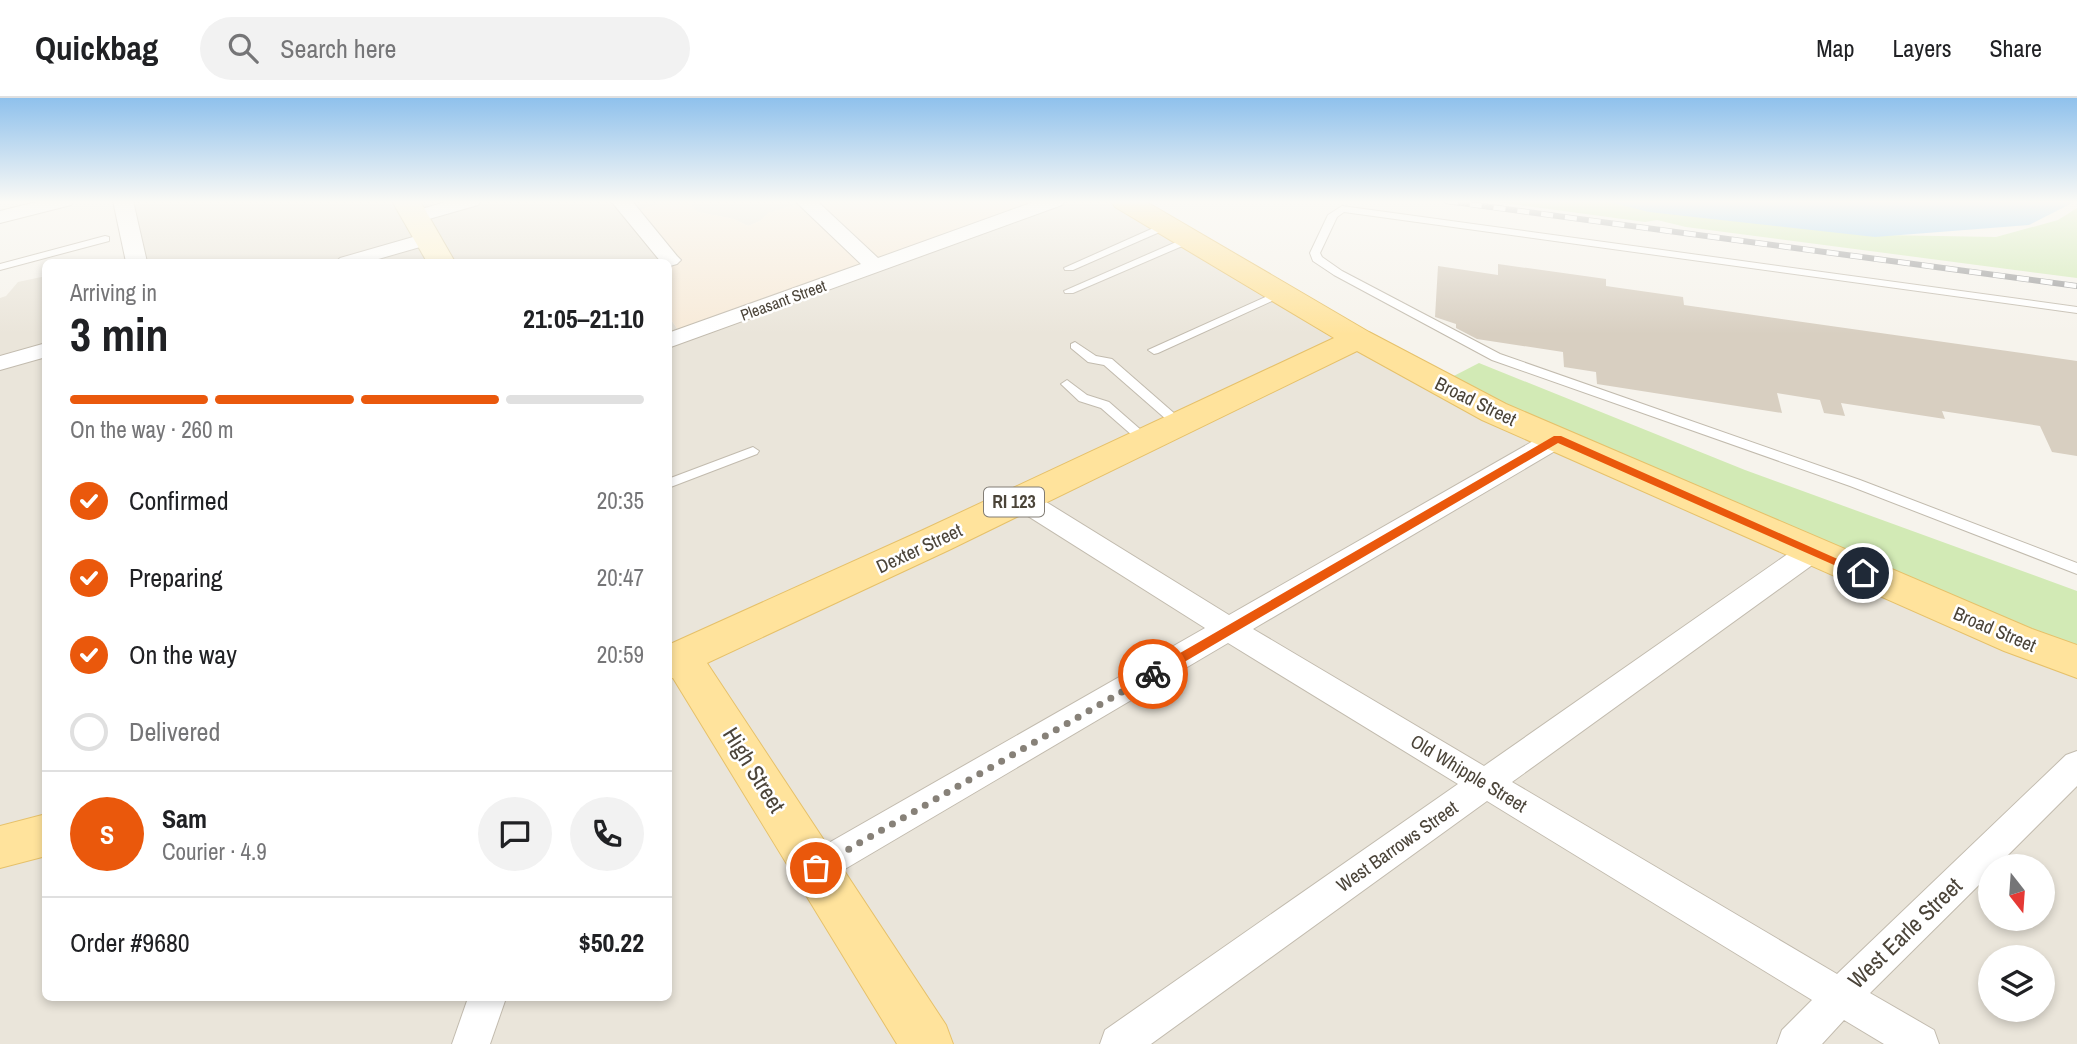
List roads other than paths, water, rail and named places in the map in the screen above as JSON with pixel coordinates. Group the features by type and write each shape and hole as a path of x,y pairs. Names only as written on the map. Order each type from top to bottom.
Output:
{"main road":[{"name":"Broad Street","path":"1201,245 1358,339 1482,406 2018,640 2077,662"},
{"name":"Dexter Street","path":"673,654 1021,499 1358,339"},
{"name":"High Street","path":"673,654 816,868 927,1044"},
{"path":"0,847 42,836"}],"street":[{"path":"354,259 386,245"},
{"path":"658,245 669,259"},
{"path":"853,245 875,266"},
{"name":"Pleasant Street","path":"672,340 933,245"},
{"path":"0,363 42,350"},
{"path":"816,868 1558,438"},
{"name":"Old Whipple Street","path":"1021,499 1230,630 1920,1044"},
{"name":"West Barrows Street","path":"1138,1039 1485,783 1812,551"},
{"name":"West Earle Street","path":"1796,1044 1841,996 2077,765"},
{"path":"471,1044 485,1001"}],"lane":[{"path":"0,267 82,245"},
{"path":"1069,268 1139,245"},
{"path":"1069,291 1154,245"},
{"path":"1319,245 1315,253 1317,259 1358,284 1496,357 1855,483 2077,569"},
{"path":"1605,245 2077,310"},
{"path":"1154,350 1281,293"},
{"path":"1075,346 1092,359 1108,362 1179,424"},
{"path":"1067,384 1083,398 1105,405 1145,440"},
{"path":"672,482 753,450"}],"railway":[{"path":"1774,245 2077,286"}]}
